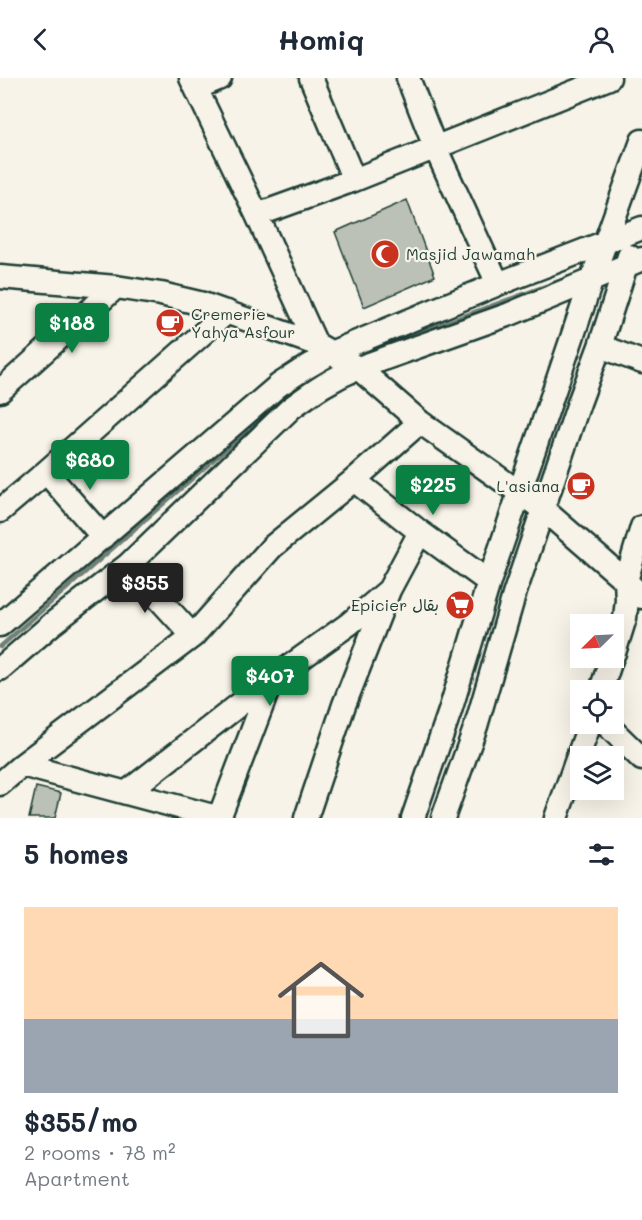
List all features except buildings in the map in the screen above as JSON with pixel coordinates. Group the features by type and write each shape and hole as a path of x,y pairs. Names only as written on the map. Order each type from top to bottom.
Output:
{"street":[{"path":"220,78 193,83 325,348"},
{"path":"311,78 354,180"},
{"path":"408,78 435,147 498,284"},
{"path":"257,214 354,180 609,78"},
{"path":"413,818 450,711 489,582 592,279 642,141"},
{"path":"0,626 325,348 498,284 641,226"},
{"path":"443,818 476,726 514,595 579,403 634,262 641,226"},
{"path":"0,669 52,624 128,565 291,408 314,390 358,368 510,314 634,262"},
{"path":"0,277 116,286 182,299 227,312 325,348 358,368 420,422 543,510 642,597"},
{"path":"0,391 116,286"},
{"path":"0,511 227,312"},
{"path":"600,346 642,362"},
{"path":"0,784 193,636 272,547 420,422"},
{"path":"46,472 103,537"},
{"path":"354,480 489,582"},
{"path":"624,621 627,600 626,581 642,527"},
{"path":"306,818 344,705 389,590 420,532"},
{"path":"128,565 193,636"},
{"path":"126,793 272,679 349,624 389,590"},
{"path":"22,765 220,818 272,679"},
{"path":"556,818 586,734"},
{"path":"616,734 642,759"}],"waterway":[{"path":"371,350 570,277"},
{"path":"0,647 301,383"}],"place":[{"name":"Masjid Jawamah","path":"385,254"},
{"name":"Cremerie Yahya Asfour","path":"170,323"},
{"name":"L'asiana","path":"581,486"},
{"name":"Epicier بقال","path":"460,605"}]}
